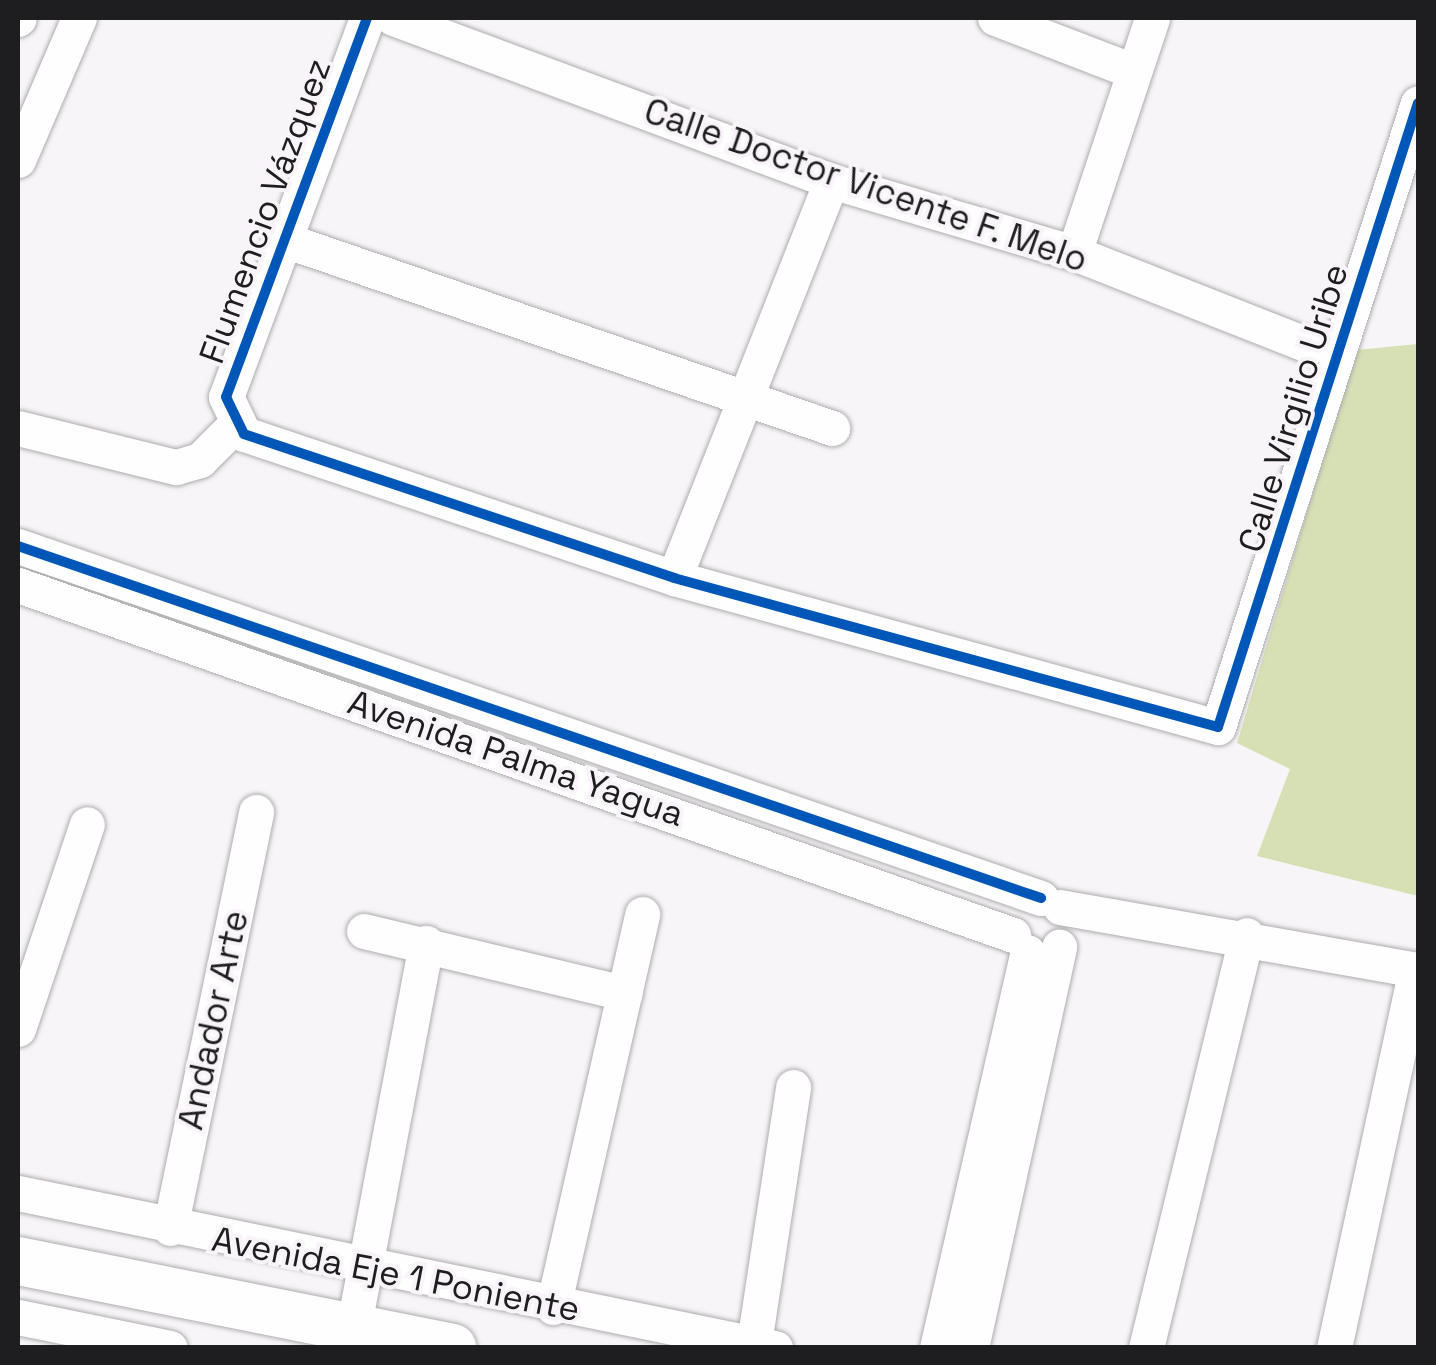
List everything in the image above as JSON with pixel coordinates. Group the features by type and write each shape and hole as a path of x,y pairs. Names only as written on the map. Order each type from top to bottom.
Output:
{"main road":[{"name":"Avenida Eje 1 Poniente","path":"18,1262 452,1348"}],"street":[{"path":"18,160 79,18"},
{"name":"Flumencio Vázquez","path":"235,425 226,397 280,238 368,18"},
{"name":"Calle Doctor Vicente F. Melo","path":"393,18 831,181 1074,252 1336,356"},
{"path":"995,18 1133,70"},
{"path":"1074,252 1152,18"},
{"name":"Calle Virgilio Uribe","path":"674,578 1218,728 1418,103"},
{"path":"18,428 176,467 200,460 235,425 258,444 674,578 831,181"},
{"path":"280,238 832,428"},
{"path":"18,546 183,624"},
{"name":"Avenida Palma Yagua","path":"18,585 183,624 580,762 1033,944"},
{"path":"580,762 1050,903 1246,935 1417,970 1334,1348"},
{"name":"Andador Arte","path":"170,1228 256,812"},
{"path":"18,1028 86,824"},
{"path":"1033,944 1068,927 1050,903"},
{"path":"971,1348 1033,944 1017,909 1050,903"},
{"path":"553,1307 642,914"},
{"path":"364,931 426,942 625,993"},
{"path":"1146,1348 1246,935"},
{"path":"353,1330 426,942"},
{"path":"938,1348 1033,944"},
{"path":"765,1345 793,1087"},
{"name":"Avenida Eje 1 Poniente","path":"18,1193 364,1269 765,1345"},
{"path":"18,1318 153,1346"}],"green space":[{"path":"1418,344 1418,896 1257,856 1290,769 1237,743 1356,350"}],"cycle path":[{"path":"367,18 226,397 244,434 674,578 1218,727 1418,103"},
{"path":"18,546 1041,898"}]}
